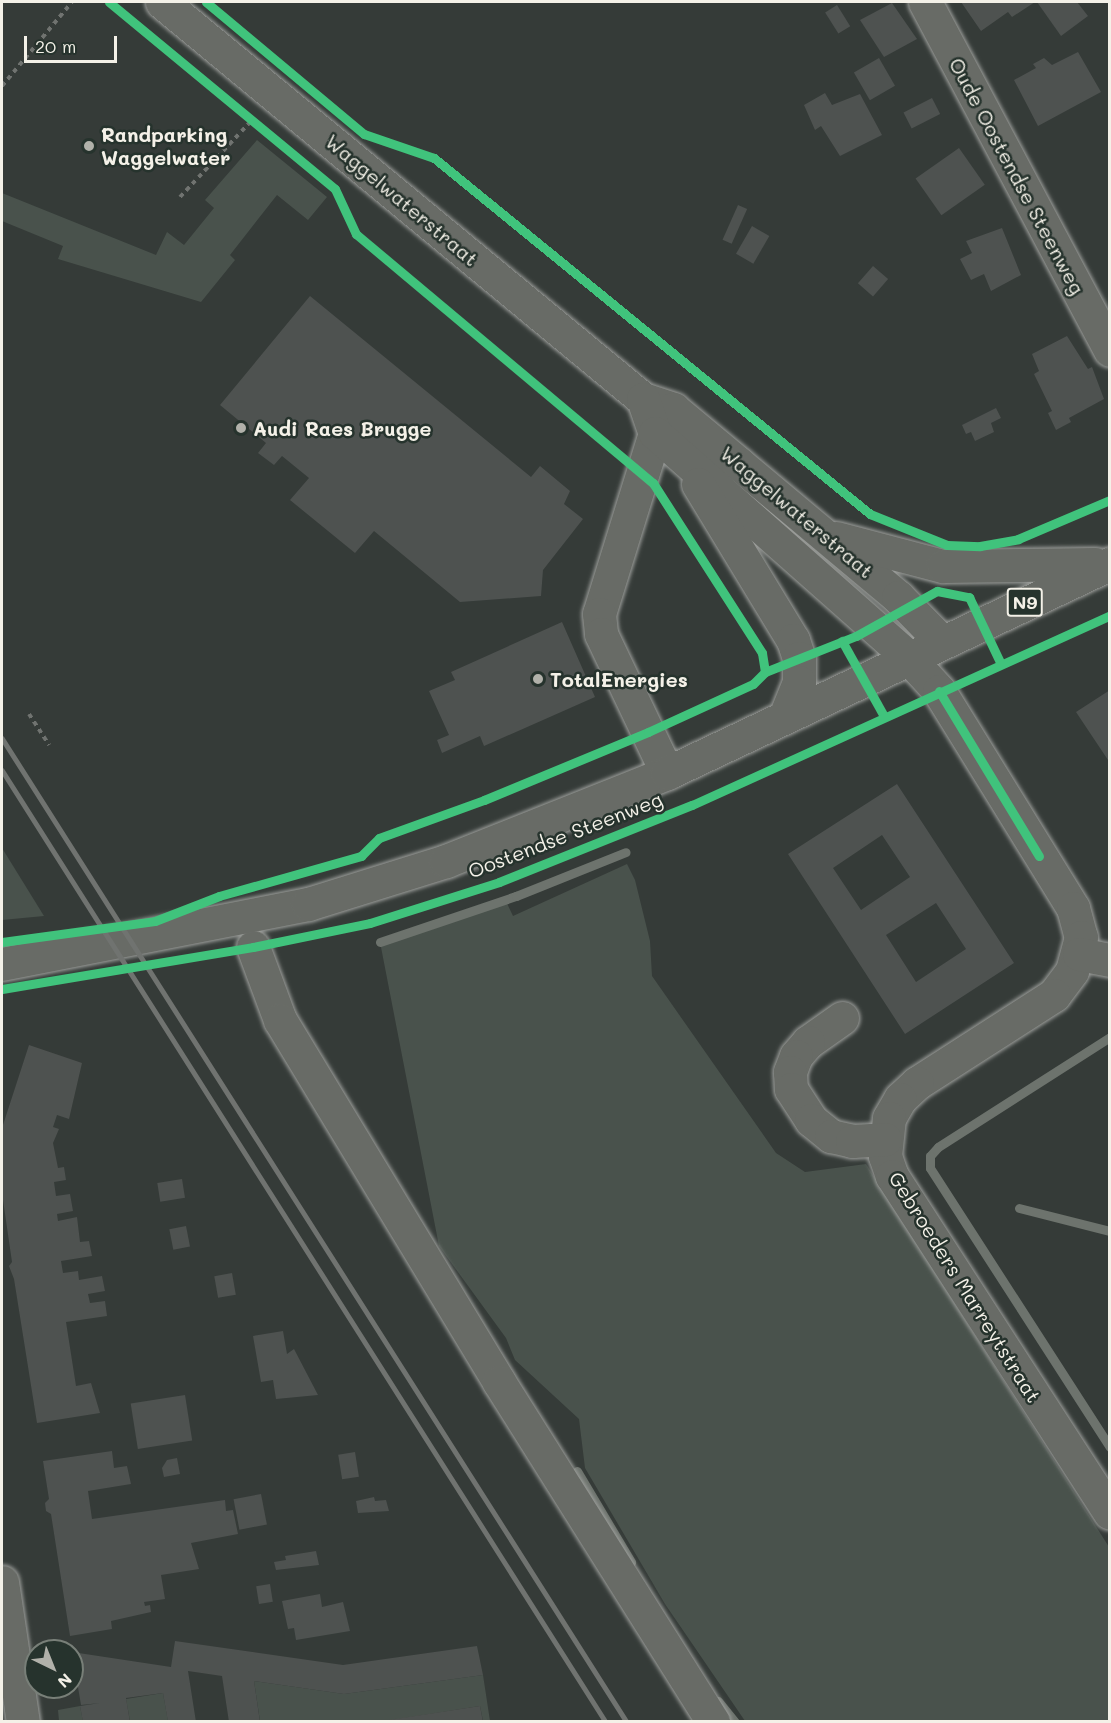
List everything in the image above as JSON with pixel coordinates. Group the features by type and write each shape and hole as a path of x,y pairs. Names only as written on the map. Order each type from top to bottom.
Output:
{"main road":[{"name":"Waggelwaterstraat","path":"162,2 643,399 673,409 910,608 940,641"},
{"name":"Oude Oostendse Steenweg","path":"926,2 1110,350"},
{"name":"Waggelwaterstraat","path":"643,399 655,433 908,657"},
{"path":"655,433 599,614 601,634 667,773"},
{"path":"679,454 793,640 799,658 799,682 785,716"},
{"path":"825,535 902,557 960,567 1110,564"},
{"name":"Oostendse Steenweg","path":"2,964 204,926 364,889 585,809 667,773 940,641 1110,564"},
{"path":"939,691 940,641"},
{"name":"Gebroeders Marreytstraat","path":"908,657 939,691 1073,908 1094,957 1046,1002 916,1083 900,1100 889,1118 885,1156 892,1176 1110,1513"},
{"path":"253,947 280,1020 499,1382 713,1722"},
{"path":"842,1018 808,1042 796,1056 790,1072 791,1089 811,1120 831,1136 852,1141 885,1139"},
{"path":"2,1582 23,1722"}],"path":[{"path":"2,86 72,2"},
{"path":"243,112 260,127"},
{"path":"180,197 252,120"},
{"path":"29,714 49,745"}],"shaded area":[{"path":"257,140 327,197 308,220 277,195 230,255 235,260 201,302 58,259 63,246 2,221 2,193 156,255 167,232 184,245 214,208 205,200"},
{"path":"2,848 44,916 2,920"},
{"path":"627,864 635,880 650,941 652,976 776,1153 805,1172 866,1164 1109,1547 1109,1721 745,1721 665,1604 585,1468 579,1419 515,1360 506,1338 439,1246 380,942 505,899 513,916"},
{"path":"483,1675 490,1721 483,1721 480,1706 380,1722 260,1721 254,1681 344,1694"},
{"path":"163,1693 168,1721 130,1721 126,1699"},
{"path":"80,1706 83,1721 59,1721 58,1710"}],"building":[{"path":"961,2 1035,2 1012,17 1008,12 981,31"},
{"path":"1037,2 1077,2 1088,16 1061,36"},
{"path":"892,3 917,39 884,57 860,20"},
{"path":"837,5 850,26 838,34 825,12"},
{"path":"1078,52 1101,92 1038,126 1014,80 1036,68 1033,64 1044,58 1052,65"},
{"path":"879,58 895,86 870,100 854,72"},
{"path":"825,93 832,105 860,94 882,135 840,156 821,126 815,130 804,105"},
{"path":"932,98 940,114 912,129 903,113"},
{"path":"959,148 985,185 941,215 916,178"},
{"path":"738,205 747,209 732,244 723,240"},
{"path":"752,226 769,236 753,264 736,254"},
{"path":"1002,228 1021,275 991,291 984,274 971,280 960,259 972,253 966,241"},
{"path":"873,266 888,279 873,296 858,283"},
{"path":"310,296 531,477 540,466 570,491 564,504 583,519 543,570 541,596 460,602 374,531 355,553 290,500 309,478 282,456 274,465 258,453 266,443 220,405"},
{"path":"1067,336 1088,369 1092,367 1104,399 1069,418 1071,422 1056,430 1048,413 1052,411 1034,374 1039,371 1032,354"},
{"path":"996,408 1001,418 991,423 994,432 975,441 971,432 966,434 962,425"},
{"path":"562,622 595,697 484,746 480,736 442,753 437,740 449,735 429,691 455,680 451,672"},
{"path":"1110,690 1110,763 1076,712"},
{"path":"897,784 1014,963 905,1034 788,854","holes":["882,835 910,877 861,910 833,868","936,903 966,949 916,982 886,935"]},
{"path":"29,1045 82,1063 69,1119 57,1115 53,1127 59,1129 53,1143 58,1168 64,1167 66,1180 54,1182 56,1196 70,1194 73,1211 57,1214 58,1221 77,1217 80,1242 89,1241 92,1256 61,1261 63,1273 78,1271 79,1280 102,1276 105,1291 88,1294 90,1303 105,1301 107,1316 66,1322 76,1386 91,1383 100,1413 37,1423 14,1279 9,1266 12,1262 2,1193 2,1128"},
{"path":"182,1179 185,1198 160,1202 157,1183"},
{"path":"186,1226 190,1247 173,1250 169,1229"},
{"path":"232,1273 236,1295 218,1298 214,1276"},
{"path":"283,1331 287,1354 294,1349 318,1395 276,1399 273,1380 261,1382 253,1336"},
{"path":"185,1395 192,1440 138,1449 131,1404"},
{"path":"112,1451 114,1468 127,1466 131,1484 88,1491 92,1519 225,1500 226,1511 233,1510 238,1534 191,1543 199,1569 161,1575 165,1599 144,1602 145,1606 150,1605 151,1612 111,1621 112,1629 70,1636 51,1514 46,1511 45,1503 49,1499 43,1461"},
{"path":"355,1452 359,1477 342,1479 338,1455"},
{"path":"177,1458 180,1474 164,1477 162,1468 167,1460"},
{"path":"261,1494 267,1524 239,1530 234,1499"},
{"path":"374,1497 375,1501 386,1500 389,1511 358,1513 356,1501"},
{"path":"316,1551 319,1565 276,1570 274,1562 286,1560 285,1556"},
{"path":"270,1584 273,1602 259,1604 256,1586"},
{"path":"320,1594 322,1607 343,1602 350,1631 296,1640 294,1628 288,1629 282,1601"},
{"path":"175,1641 343,1665 477,1646 483,1675 344,1694 254,1681 260,1722 229,1722 222,1676 188,1671 196,1722 168,1722 163,1693 126,1698 130,1722 83,1722 80,1706 100,1703 81,1705 80,1699 84,1699 84,1654 171,1667"},
{"path":"480,1706 483,1722 389,1722 389,1720"}],"waterway":[{"path":"380,942 516,896 626,852"},
{"path":"1110,1037 938,1147 930,1156 930,1168 1110,1447"},
{"path":"1019,1208 1110,1231"},
{"path":"577,1471 631,1562"},
{"path":"718,1701 735,1722"}],"railway":[{"path":"2,738 627,1722"},
{"path":"2,770 606,1722"}],"cycle path":[{"path":"109,2 335,189 356,234 653,483 762,653 765,672"},
{"path":"206,2 364,134 434,158 870,514 947,545 980,546 1018,539 1110,500"},
{"path":"937,591 969,597 1000,662"},
{"path":"2,942 155,921 219,896 361,856 379,838 484,800 648,732 753,684 765,672 856,636 937,591"},
{"path":"2,989 253,947 370,923 499,882 692,805 1110,615"},
{"path":"842,641 884,716"},
{"path":"939,691 1039,856"}],"place":[{"name":"Randparking Waggelwater","path":"89,146"},
{"name":"Audi Raes Brugge","path":"241,428"},
{"name":"TotalEnergies","path":"538,679"}]}
